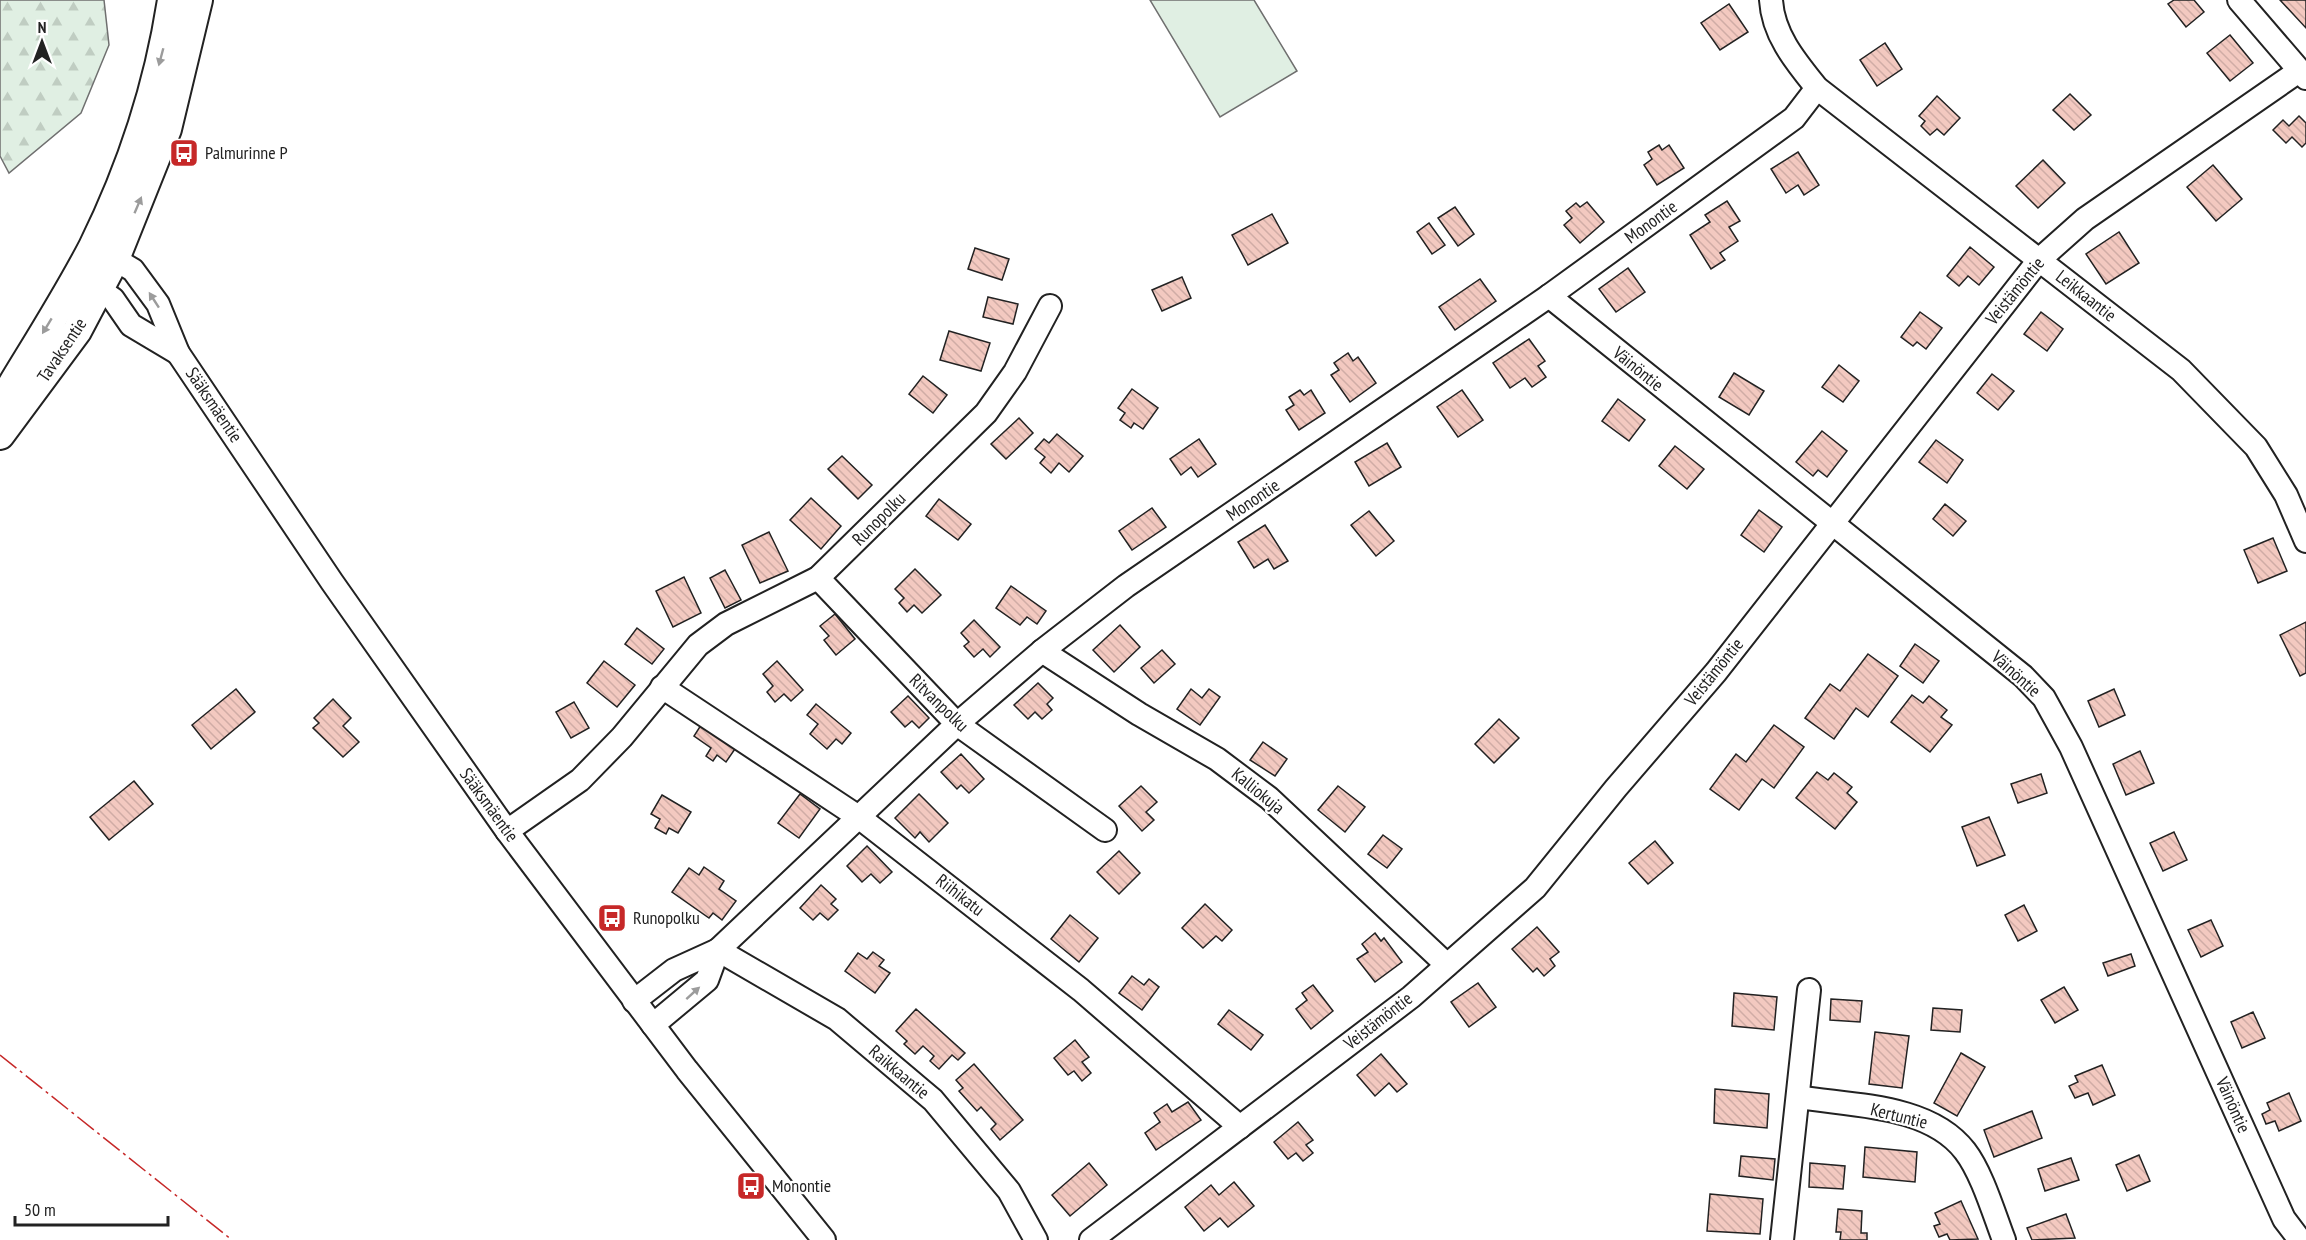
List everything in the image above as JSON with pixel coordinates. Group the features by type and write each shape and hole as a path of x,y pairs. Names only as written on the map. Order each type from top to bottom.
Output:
{"main road":[{"path":"104,252 122,180 145,116 167,37 172,0"},
{"path":"89,282 167,129 198,0"},
{"name":"Tavaksentie","path":"0,405 89,282"},
{"name":"Tavaksentie","path":"0,435 77,331 89,282"}],"street":[{"name":"Leikkaantie","path":"1771,0 1771,9 1787,51 1817,88 2181,370 2256,447 2286,495 2306,541"},
{"path":"2239,0 2302,74"},
{"name":"Veistämöntie","path":"1091,1240 1411,997 1535,888 1616,788 1716,672 1831,522 2039,260 2085,219 2302,74"},
{"name":"Monontie","path":"634,1001 674,970 718,950 957,724 1042,651 1126,586 1549,296 1794,118 1817,88"},
{"name":"Sääksmäentie","path":"104,252 133,270 158,304 178,353 332,582 507,831 652,1025 824,1240"},
{"name":"Sääksmäentie","path":"89,282 113,299 131,325 178,353"},
{"name":"Väinöntie","path":"1549,296 2023,676 2044,698 2072,747 2282,1229 2300,1240"},
{"name":"Runopolku","path":"507,831 580,780 621,737 698,645 726,624 818,578 986,413 1015,372 1050,306"},
{"name":"Ritvanpolku","path":"818,578 957,724 1106,830"},
{"name":"Kalliokuja","path":"1042,651 1139,714 1217,759 1269,798 1447,965"},
{"name":"Riihikatu","path":"662,687 860,818 1081,990 1240,1127"},
{"name":"Monontie","path":"652,1025 707,980 718,950"},
{"name":"Raikkaantie","path":"718,950 837,1019 933,1100 1009,1191 1036,1240"},
{"path":"1782,1240 1809,990"},
{"name":"Kertuntie","path":"1798,1097 1894,1112 1940,1126 1966,1152 2004,1240"}],"green space":[{"path":"0,0 104,0 109,45 81,113 9,173 0,156"},
{"path":"1150,0 1254,0 1297,71 1220,117"}],"building":[{"path":"2174,0 2194,0 2204,12 2186,27 2168,4"},
{"path":"2280,0 2306,0 2306,28"},
{"path":"1729,4 1748,32 1720,50 1701,23"},
{"path":"2230,35 2253,63 2230,81 2207,53"},
{"path":"1885,43 1902,69 1877,86 1860,60"},
{"path":"2070,94 2091,115 2074,130 2053,110"},
{"path":"1937,96 1960,118 1944,135 1937,129 1930,135 1921,126 1925,121 1919,116"},
{"path":"2299,116 2306,123 2306,143 2302,147 2292,137 2286,143 2273,130 2283,120 2289,126"},
{"path":"1659,145 1662,150 1669,145 1684,168 1657,185 1644,165 1652,159 1648,152"},
{"path":"1798,152 1819,185 1804,195 1798,185 1786,193 1771,169"},
{"path":"2043,160 2065,183 2038,208 2016,186"},
{"path":"2213,165 2242,199 2216,221 2187,187"},
{"path":"1727,201 1740,221 1729,227 1738,241 1720,253 1725,260 1711,269 1690,235 1710,222 1705,215"},
{"path":"1587,202 1604,222 1580,243 1564,225 1572,218 1566,211 1576,203 1580,207"},
{"path":"1455,207 1474,234 1458,246 1438,218"},
{"path":"1272,214 1288,243 1248,265 1232,235"},
{"path":"1429,223 1445,245 1432,254 1417,232"},
{"path":"2119,232 2139,263 2106,284 2086,254"},
{"path":"1970,247 1994,267 1979,285 1968,276 1959,286 1947,276"},
{"path":"975,248 1009,259 1002,280 968,269"},
{"path":"1628,268 1645,292 1616,312 1599,289"},
{"path":"1182,277 1191,298 1162,311 1152,290"},
{"path":"1480,279 1496,301 1455,330 1439,307"},
{"path":"988,297 1018,304 1013,324 983,317"},
{"path":"1920,312 1942,328 1926,349 1917,342 1913,346 1901,337"},
{"path":"2041,312 2063,329 2047,351 2024,334"},
{"path":"949,331 990,343 981,371 940,360"},
{"path":"1529,339 1545,361 1538,366 1546,377 1532,387 1525,378 1510,388 1493,363"},
{"path":"1348,353 1353,361 1358,357 1376,383 1350,402 1331,375 1339,370 1334,363"},
{"path":"1839,365 1859,381 1843,402 1822,387"},
{"path":"1734,373 1764,391 1749,415 1719,397"},
{"path":"1992,374 2014,391 1998,410 1977,393"},
{"path":"923,376 947,395 933,413 909,394"},
{"path":"1132,389 1158,408 1143,429 1134,423 1131,428 1120,420 1125,413 1118,408"},
{"path":"1300,390 1304,395 1311,390 1325,413 1299,430 1286,410 1294,405 1289,397"},
{"path":"1462,390 1483,420 1458,437 1437,407"},
{"path":"1618,399 1645,420 1629,441 1602,421"},
{"path":"1019,418 1033,433 1006,459 991,444"},
{"path":"1822,431 1847,451 1827,477 1818,470 1813,476 1796,462"},
{"path":"1057,434 1083,456 1069,472 1059,463 1051,473 1040,463 1045,457 1035,449 1044,439 1049,443"},
{"path":"1199,439 1216,464 1198,477 1191,467 1181,475 1170,459"},
{"path":"1936,440 1963,460 1947,483 1919,462"},
{"path":"1387,443 1401,467 1369,486 1355,462"},
{"path":"1675,446 1704,469 1687,489 1659,466"},
{"path":"842,456 872,485 858,499 828,469"},
{"path":"811,498 841,526 821,549 790,520"},
{"path":"939,499 971,524 958,540 926,516"},
{"path":"1945,504 1966,521 1953,536 1933,519"},
{"path":"1152,508 1166,527 1132,550 1119,531"},
{"path":"1759,510 1782,527 1764,552 1741,535"},
{"path":"1369,511 1394,541 1376,556 1351,525"},
{"path":"1265,525 1288,561 1274,569 1268,559 1254,568 1238,542"},
{"path":"769,532 788,571 760,583 742,545"},
{"path":"2273,538 2287,571 2258,583 2244,550"},
{"path":"915,569 941,595 922,613 914,605 907,612 899,603 904,598 895,589"},
{"path":"725,570 741,600 725,608 710,578"},
{"path":"684,577 701,613 673,627 656,591"},
{"path":"1011,586 1046,611 1037,624 1027,617 1020,625 996,608"},
{"path":"835,614 855,639 836,655 824,640 829,636 820,626"},
{"path":"974,620 1000,647 990,657 983,649 974,657 964,646 969,642 961,633"},
{"path":"2306,622 2306,673 2300,676 2280,635"},
{"path":"1120,625 1140,647 1114,672 1093,650"},
{"path":"637,628 664,649 652,664 625,644"},
{"path":"1915,644 1939,661 1923,683 1900,666"},
{"path":"1162,650 1175,664 1154,683 1141,668"},
{"path":"1868,654 1898,676 1868,717 1856,708 1834,739 1805,718 1830,684 1840,691"},
{"path":"604,661 635,685 617,707 587,683"},
{"path":"777,661 803,690 791,701 784,694 775,702 767,692 773,686 763,674"},
{"path":"1038,683 1053,698 1047,704 1052,710 1042,719 1035,712 1028,719 1014,705"},
{"path":"236,689 255,712 211,749 192,725"},
{"path":"1191,689 1202,698 1209,689 1220,697 1200,725 1177,709"},
{"path":"2114,689 2125,715 2099,727 2088,701"},
{"path":"1912,695 1923,703 1929,696 1947,710 1941,717 1952,725 1930,752 1891,722"},
{"path":"908,696 929,718 919,728 912,721 905,727 891,712"},
{"path":"333,699 351,718 343,726 359,742 343,757 313,728 319,723 314,718"},
{"path":"574,702 589,728 571,738 556,712"},
{"path":"816,704 851,733 842,744 836,739 827,749 810,734 818,724 807,715"},
{"path":"1499,719 1519,738 1494,763 1475,744"},
{"path":"701,725 735,749 726,762 717,755 713,761 706,756 711,748 694,736"},
{"path":"1774,725 1804,747 1774,788 1762,779 1739,810 1710,789 1736,754 1746,762"},
{"path":"1263,742 1287,759 1275,776 1250,760"},
{"path":"2140,751 2154,783 2126,795 2113,764"},
{"path":"961,754 984,779 969,793 961,785 957,789 941,772"},
{"path":"1817,772 1828,780 1834,773 1852,787 1847,793 1857,802 1835,829 1796,798"},
{"path":"2041,774 2047,793 2018,803 2011,784"},
{"path":"134,781 153,804 109,840 90,817"},
{"path":"1141,786 1157,802 1146,812 1154,820 1142,831 1119,806"},
{"path":"1338,786 1365,807 1345,832 1318,810"},
{"path":"800,794 820,809 799,838 778,823"},
{"path":"919,794 948,823 929,842 920,832 915,838 895,818"},
{"path":"662,795 691,812 678,833 669,828 666,834 655,828 660,819 651,814"},
{"path":"1989,817 2005,855 1977,866 1962,827"},
{"path":"2174,832 2187,860 2163,871 2150,843"},
{"path":"1383,835 1402,849 1387,868 1368,854"},
{"path":"1655,841 1673,863 1648,884 1629,863"},
{"path":"867,846 892,872 880,883 871,874 862,882 847,866"},
{"path":"1119,851 1140,873 1119,894 1097,872"},
{"path":"704,867 724,881 719,889 736,901 722,920 713,913 709,918 672,892 689,868 699,875"},
{"path":"821,885 836,899 831,904 838,910 828,920 820,913 813,920 800,908"},
{"path":"1205,904 1232,930 1222,941 1216,936 1203,948 1182,928"},
{"path":"2024,905 2037,931 2018,941 2005,915"},
{"path":"1070,915 1098,938 1079,962 1051,939"},
{"path":"2211,920 2223,946 2201,957 2188,930"},
{"path":"1537,927 1559,952 1550,959 1555,966 1544,976 1537,968 1533,972 1512,949"},
{"path":"1375,933 1381,941 1384,938 1402,962 1375,982 1357,959 1368,952 1362,944"},
{"path":"873,952 884,960 879,966 890,973 875,993 845,971 858,953 867,959"},
{"path":"2131,954 2135,966 2108,976 2103,963"},
{"path":"1132,976 1144,985 1149,979 1159,987 1142,1010 1119,993"},
{"path":"1478,983 1496,1007 1469,1027 1451,1002"},
{"path":"1313,985 1333,1011 1311,1029 1296,1009 1307,1000 1302,993"},
{"path":"2064,987 2078,1010 2055,1023 2041,1000"},
{"path":"1734,993 1777,997 1774,1030 1732,1026"},
{"path":"1831,999 1862,1001 1860,1022 1830,1020"},
{"path":"1933,1008 1962,1010 1960,1032 1931,1030"},
{"path":"916,1009 965,1053 958,1060 952,1055 939,1069 930,1061 934,1056 923,1046 915,1054 904,1044 907,1041 896,1031"},
{"path":"1229,1010 1263,1035 1251,1050 1218,1024"},
{"path":"2253,1012 2265,1038 2242,1048 2231,1022"},
{"path":"1875,1032 1909,1036 1902,1088 1869,1084"},
{"path":"1075,1040 1089,1057 1082,1062 1091,1073 1082,1081 1074,1071 1068,1075 1054,1058"},
{"path":"1961,1053 1985,1067 1957,1116 1934,1103"},
{"path":"1381,1054 1407,1084 1397,1092 1389,1083 1375,1096 1357,1075"},
{"path":"974,1064 1023,1120 1000,1140 991,1129 996,1124 981,1107 977,1111 959,1091 963,1088 956,1080"},
{"path":"2102,1065 2115,1095 2093,1105 2088,1093 2075,1098 2069,1086 2078,1082 2075,1076"},
{"path":"1715,1089 1769,1094 1767,1128 1714,1123"},
{"path":"2289,1093 2301,1121 2279,1131 2275,1121 2266,1124 2262,1114 2270,1110 2267,1103"},
{"path":"1188,1102 1201,1120 1156,1150 1145,1133 1160,1122 1154,1113 1167,1104 1172,1112"},
{"path":"2032,1111 2042,1138 1994,1157 1984,1130"},
{"path":"1298,1122 1313,1140 1306,1145 1313,1153 1303,1161 1296,1153 1288,1159 1274,1142"},
{"path":"1865,1147 1917,1152 1915,1182 1863,1177"},
{"path":"2139,1155 2150,1181 2127,1191 2116,1165"},
{"path":"1741,1156 1775,1159 1773,1180 1739,1176"},
{"path":"2071,1158 2079,1180 2045,1191 2038,1169"},
{"path":"1089,1163 1107,1185 1070,1216 1052,1195"},
{"path":"1810,1163 1845,1166 1843,1189 1809,1187"},
{"path":"1234,1182 1254,1206 1228,1227 1220,1218 1204,1231 1185,1207 1211,1185 1219,1195"},
{"path":"1710,1194 1763,1199 1760,1234 1707,1231"},
{"path":"1961,1201 1978,1239 1950,1240 1947,1234 1939,1237 1934,1226 1940,1224 1935,1213"},
{"path":"1838,1209 1862,1211 1861,1233 1867,1233 1867,1240 1840,1240 1841,1232 1836,1232"},
{"path":"2066,1214 2075,1238 2032,1240 2027,1228"}],"power":[{"path":"0,1055 232,1240"}],"place":[{"name":"Palmurinne P","path":"184,153"},
{"name":"Runopolku","path":"612,918"},
{"name":"Monontie","path":"751,1186"}]}
